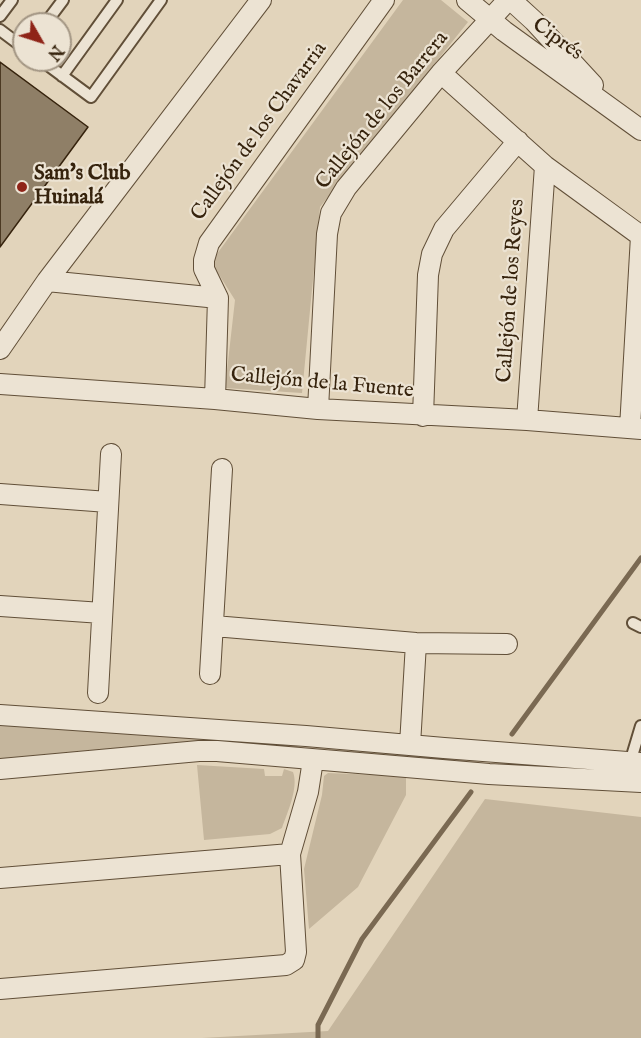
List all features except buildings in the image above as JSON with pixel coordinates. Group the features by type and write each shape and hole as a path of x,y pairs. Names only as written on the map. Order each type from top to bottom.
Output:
{"street":[{"path":"0,349 47,281 261,0"},
{"name":"Callejón de los Chavarria","path":"215,399 218,298 204,269 209,243 384,0"},
{"name":"Ciprés","path":"467,0 490,20 641,130"},
{"name":"Ciprés","path":"510,0 534,21 621,116"},
{"name":"Callejón de los Barrera","path":"318,409 327,234 332,213 346,188 441,73 510,0"},
{"path":"441,73 545,166 641,236 635,429"},
{"path":"423,416 428,275 432,254 444,229 518,141"},
{"name":"Callejón de los Reyes","path":"527,420 545,166"},
{"path":"47,281 218,298"},
{"name":"Callejón de la Fuente","path":"0,384 215,399 318,409 527,420 635,429"},
{"path":"98,693 111,454"},
{"path":"210,674 222,469"},
{"path":"0,494 108,502"},
{"path":"0,606 102,613"},
{"path":"214,626 416,643 507,644"},
{"path":"410,745 416,643"},
{"path":"0,715 444,748 635,772"},
{"path":"0,989 286,965 294,960 296,952 290,854 308,792 306,736"},
{"path":"442,771 444,748"},
{"path":"0,769 199,750 442,771 635,772"},
{"path":"0,878 290,854"}],"lane":[{"path":"0,16 12,0"},
{"path":"62,76 117,0"},
{"path":"57,72 90,97 161,0"},
{"path":"635,772 641,726"}],"shaded area":[{"path":"403,0 441,0 468,22 320,207 302,393 225,388 235,300 211,262"},
{"path":"0,722 297,740 298,752 0,761"},
{"path":"197,765 264,769 265,776 282,776 284,769 293,772 295,785 282,828 270,834 204,840"},
{"path":"328,773 406,776 406,795 358,887 309,929 304,869 322,795 324,776"},
{"path":"485,799 641,817 641,1038 202,1038 328,1031"}],"waterway":[{"path":"512,734 641,558"},
{"path":"318,1038 318,1025 362,939 471,792"}],"place":[{"name":"Sam's Club Huinalá","path":"22,187"}]}
